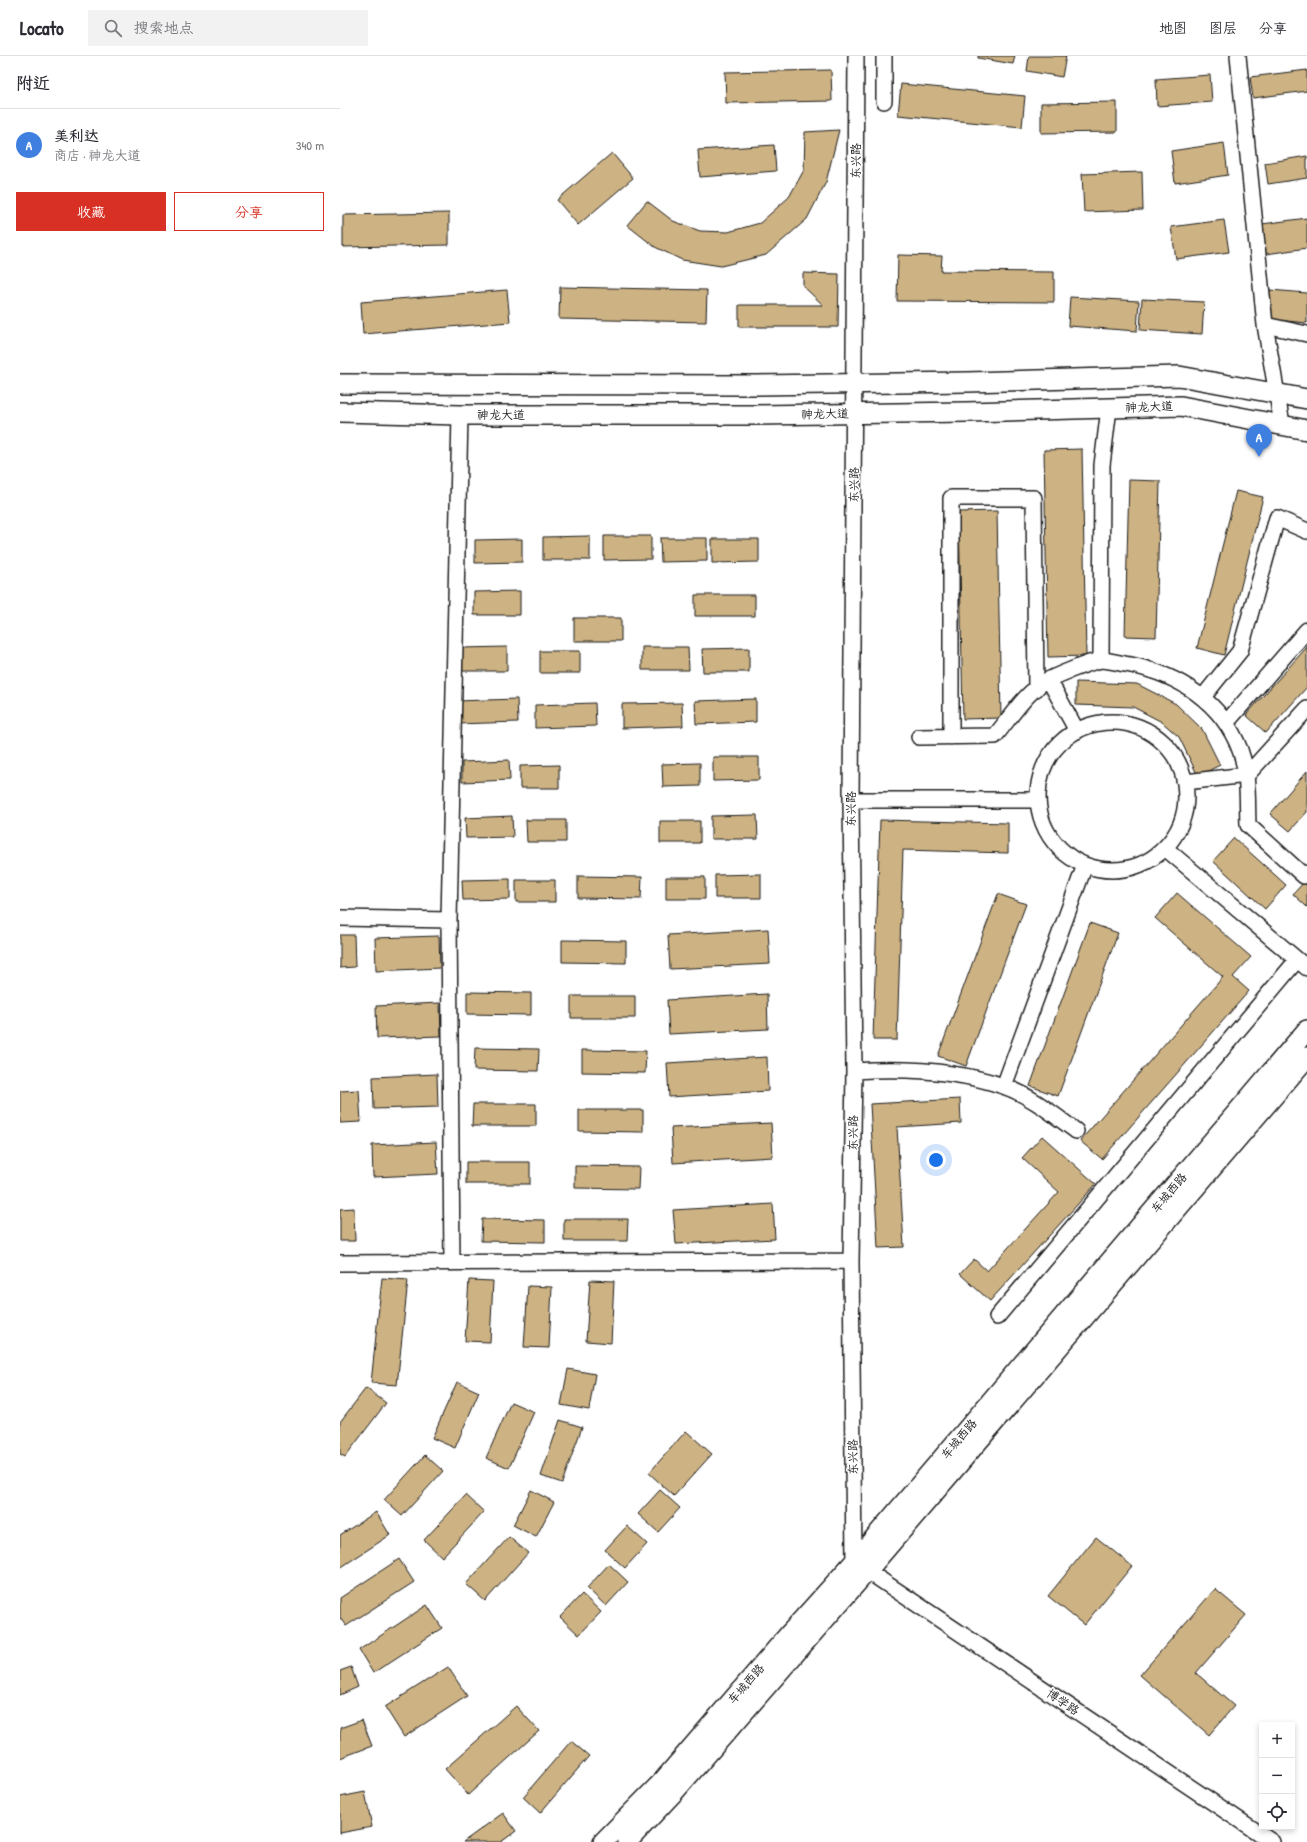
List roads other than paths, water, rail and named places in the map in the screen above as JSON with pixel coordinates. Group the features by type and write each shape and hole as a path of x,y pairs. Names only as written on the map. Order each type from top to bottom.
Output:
{"main road":[{"path":"340,384 758,385 1179,376 1307,399"},
{"name":"神龙大道","path":"340,412 460,415 855,413 967,412 1181,406 1282,424 1307,430"},
{"name":"车城西路","path":"627,1842 674,1792 1307,1030"},
{"name":"车城西路","path":"603,1842 662,1782 791,1632 861,1567 1307,1057"}],"street":[{"name":"东兴路","path":"856,56 855,413 851,800 854,1071 851,1261 861,1567"},
{"path":"884,56 884,101"},
{"path":"1238,56 1265,325 1282,424"},
{"path":"1265,325 1307,334"},
{"path":"1101,660 1102,465 1108,408"},
{"path":"452,1263 449,920 460,415"},
{"path":"951,737 951,498 1034,498 1036,689"},
{"path":"1204,697 1240,651 1276,518 1307,531"},
{"path":"1226,722 1307,630"},
{"path":"919,737 995,736 1022,702 1036,689 1049,680 1101,660 1151,669 1184,684 1204,697 1226,722 1241,751 1246,775 1248,825 1304,876 1307,873"},
{"path":"1049,680 1077,731"},
{"path":"1185,782 1246,775 1307,709"},
{"path":"1116,722 1135,726 1147,731 1168,747 1178,763 1185,782 1185,806 1178,828 1165,848 1152,858 1136,866 1119,870 1102,870 1085,865 1070,857 1057,846 1051,837 1041,817 1038,800 1039,784 1044,767 1056,749 1077,731 1096,724 1116,722"},
{"path":"851,800 1038,800"},
{"path":"997,1317 1302,964 1165,848"},
{"path":"1004,1086 1085,865"},
{"path":"340,918 449,920"},
{"path":"854,1071 927,1070 1004,1086 1031,1100 1076,1130"},
{"path":"340,1264 851,1261"},
{"name":"博学路","path":"861,1567 1272,1842"}],"place":[{"name":"美利达","path":"1259,457"}]}
